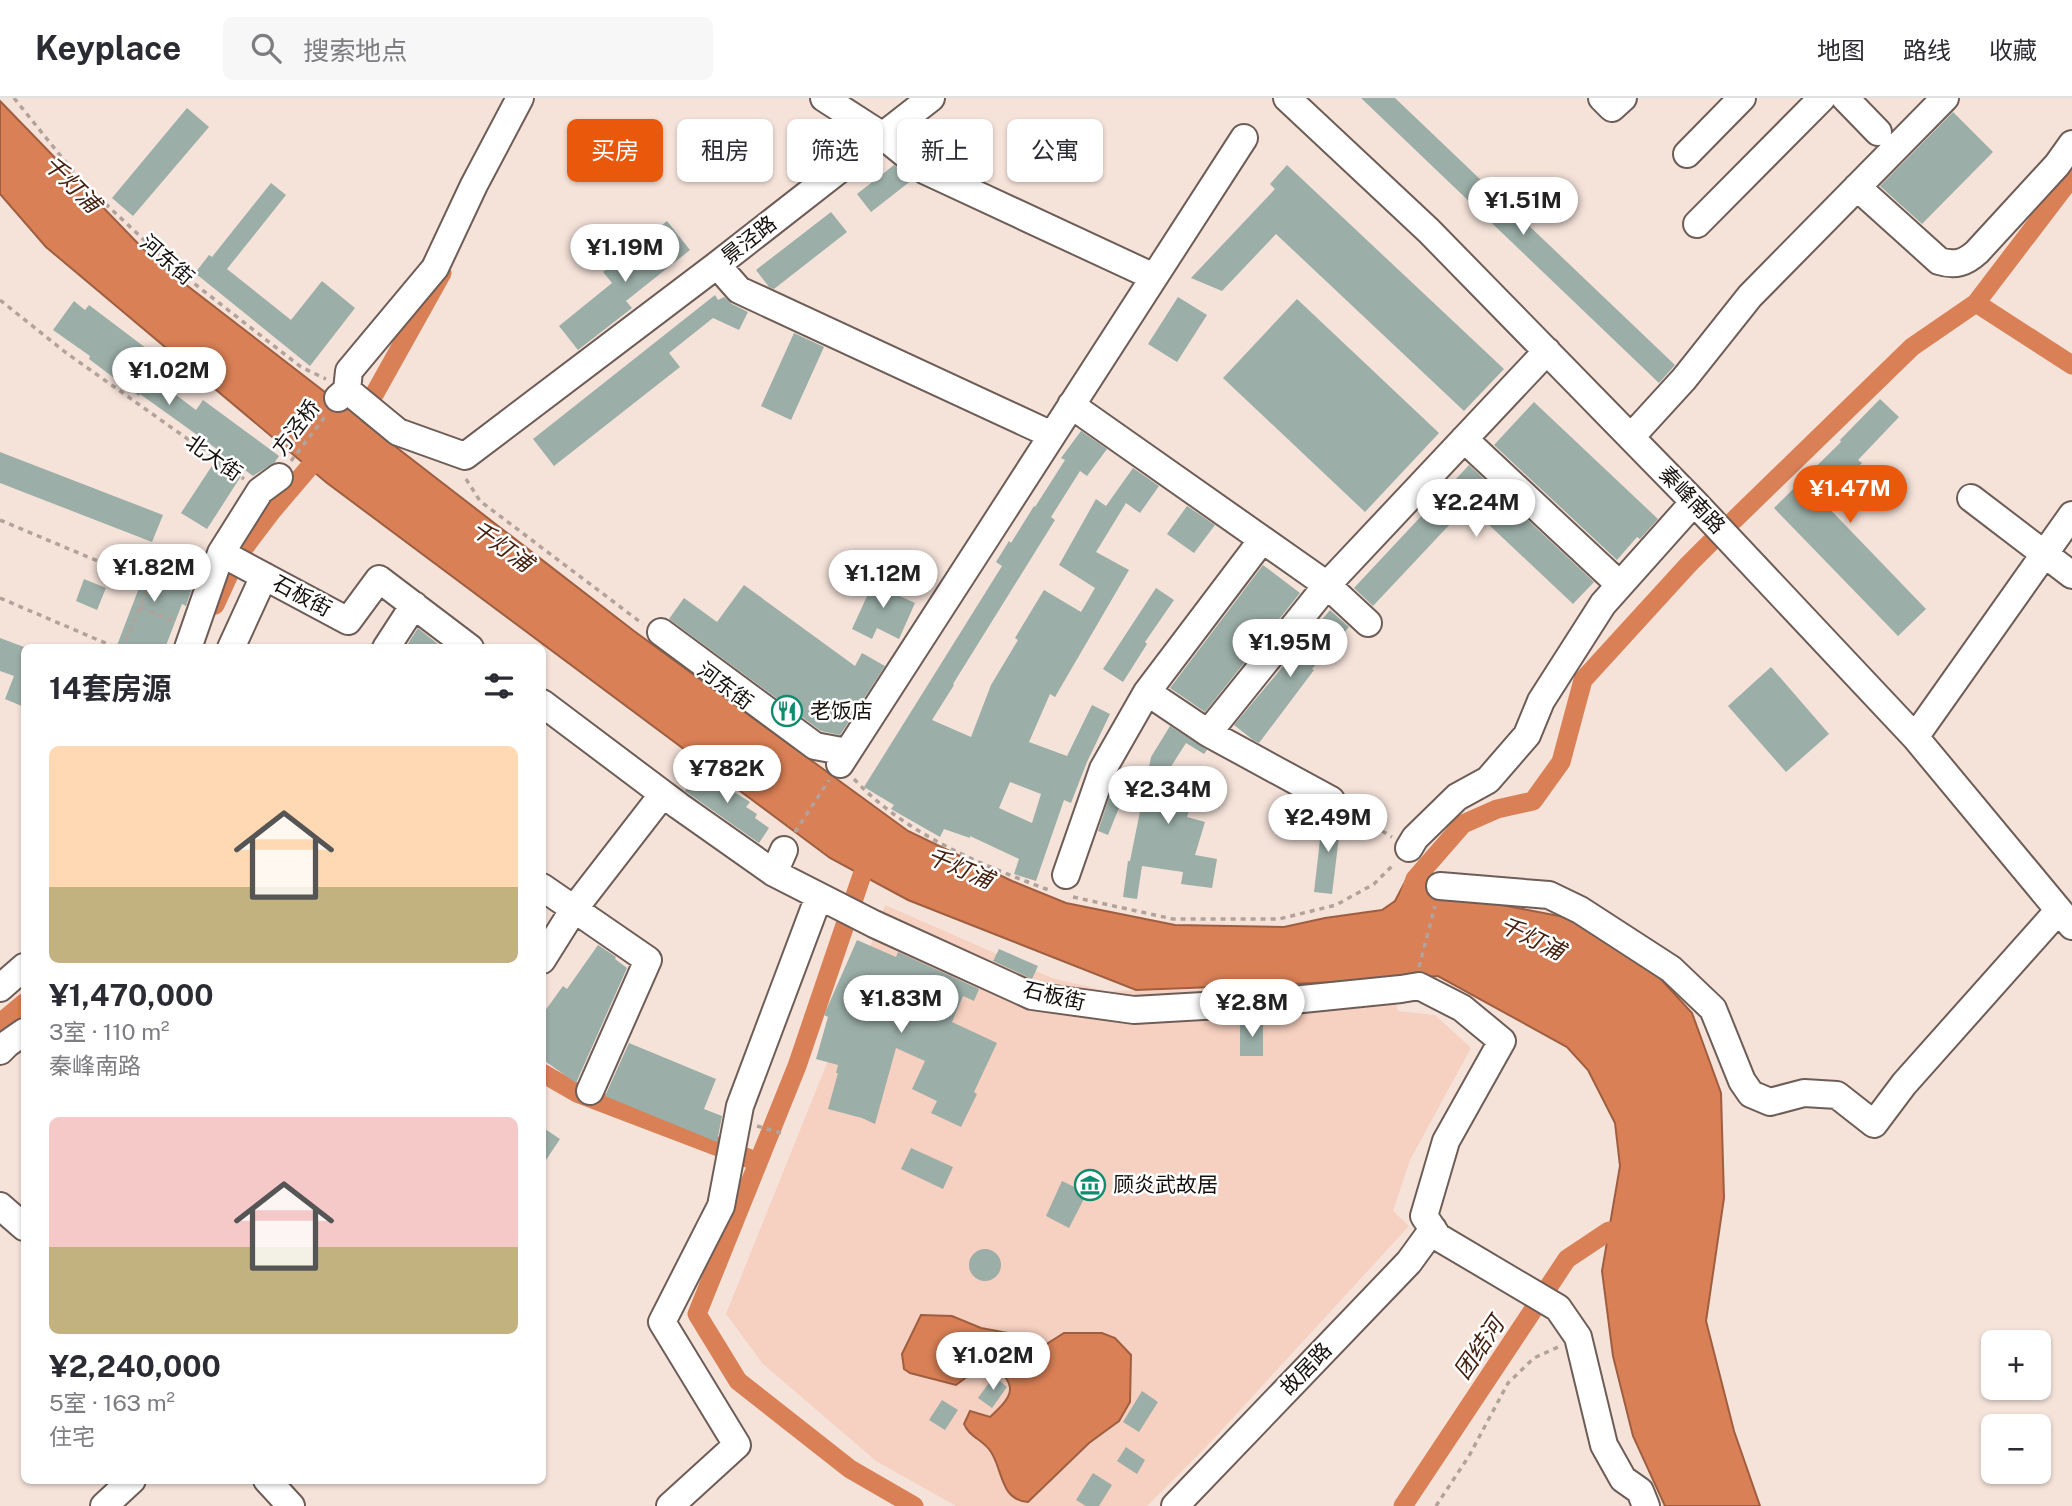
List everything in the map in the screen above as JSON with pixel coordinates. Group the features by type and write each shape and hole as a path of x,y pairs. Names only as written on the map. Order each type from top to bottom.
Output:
{"street":[{"path":"465,456 398,432 347,395 349,371 435,268 474,185 520,98"},
{"path":"824,98 857,119"},
{"name":"景泾路","path":"883,136 931,98"},
{"path":"1602,98 1612,108 1623,98"},
{"path":"1687,154 1742,98"},
{"path":"1697,224 1822,98"},
{"path":"1845,98 1878,132"},
{"path":"1631,437 1684,379 1750,296 1945,98"},
{"name":"秦峰南路","path":"1297,101 1429,230 1631,437 1915,737 2065,919"},
{"path":"883,136 926,171 1154,277"},
{"path":"844,758 1244,138"},
{"path":"1857,187 1939,261 1959,263 1977,252 2057,165 2072,144"},
{"name":"景泾路","path":"465,456 824,182"},
{"path":"717,265 739,290 1052,435"},
{"path":"1208,733 1326,585 1546,351"},
{"path":"1071,405 1326,585 1368,623"},
{"path":"1464,439 1620,585"},
{"name":"北大街","path":"191,638 221,553 270,484"},
{"path":"1971,498 2072,575"},
{"path":"1409,848 1415,838 1457,797 1488,780 1527,736 1541,701 1603,604 1694,502"},
{"path":"1915,737 2072,515"},
{"path":"1066,889 1103,769 1147,692 1262,540"},
{"name":"石板街","path":"221,553 348,621 379,579 465,644"},
{"path":"233,644 264,576"},
{"path":"389,644 414,605"},
{"name":"河东街","path":"653,629 815,746 844,758"},
{"path":"1147,692 1208,733 1331,800"},
{"name":"石板街","path":"546,706 663,794 779,861 825,899 1032,996 1134,1010 1273,1002 1401,989 1415,983"},
{"path":"546,954 574,909 663,794"},
{"path":"546,890 648,960 590,1091"},
{"path":"1438,895 1549,895 1580,910 1671,969 1713,1009 1742,1081 1751,1094 1770,1102 1804,1093 1837,1096 1874,1124 1904,1084 2065,919"},
{"path":"670,1506 737,1445 662,1322 721,1206 737,1143 740,1106 825,899"},
{"path":"0,988 21,970"},
{"path":"1415,983 1462,1008 1502,1041 1446,1141 1424,1216 1438,1237 1558,1308 1578,1337 1604,1445 1623,1479 1640,1491 1646,1506"},
{"path":"0,1051 21,1034"},
{"path":"0,1206 21,1224"},
{"name":"故居路","path":"1175,1506 1409,1262 1433,1229"},
{"path":"104,1506 128,1484"}],"path":[{"name":"河东街","path":"14,98 80,180 173,267 301,367 347,395"},
{"name":"北大街","path":"0,300 65,352 270,484"},
{"name":"方泾桥","path":"270,484 347,395"},
{"path":"465,456 466,479 480,501 653,629"},
{"path":"0,520 150,583 125,644"},
{"path":"0,598 108,644"},
{"path":"140,607 191,638"},
{"path":"779,861 844,758 868,794 932,840 1011,876 1173,919 1279,919 1336,905 1374,884 1409,848 1331,800"},
{"path":"1415,983 1438,895"},
{"path":"737,1143 781,1133"},
{"path":"1436,1506 1469,1456 1508,1383 1534,1358 1578,1337"}],"shaded area":[{"name":"顾炎武故居","path":"885,905 1052,978 1106,991 1305,988 1390,980 1398,1011 1435,1015 1471,1048 1410,1160 1393,1211 1409,1226 1206,1447 1147,1506 956,1506 876,1461 763,1364 726,1314 842,1026"}],"water":[{"name":"千灯浦","path":"0,101 154,260 634,631 908,831 1012,881 1066,903 1175,925 1284,927 1382,910 1395,901 1408,876 1424,871 1432,876 1435,890 1585,921 1646,963 1692,1013 1721,1093 1724,1198 1706,1321 1734,1431 1760,1506 1665,1506 1633,1436 1613,1356 1602,1271 1620,1166 1615,1123 1588,1070 1567,1047 1438,976 1136,990 908,900 830,858 327,483 46,247 0,194"},
{"path":"921,1315 952,1316 981,1328 1013,1334 1030,1348 1045,1345 1064,1333 1102,1333 1115,1338 1131,1355 1130,1402 1119,1421 1089,1443 1028,1502 1019,1500 1007,1490 988,1448 969,1432 964,1424 970,1411 990,1417 1009,1394 1008,1382 988,1361 956,1385 904,1369 902,1354"}],"building":[{"path":"1361,98 1395,98 1675,365 1659,383"},
{"path":"187,108 209,127 133,216 112,198"},
{"path":"1953,112 1993,152 1922,224 1880,186"},
{"path":"894,165 897,168 897,182 909,182 871,212 857,194 872,182 883,182 883,174"},
{"path":"1287,165 1504,369 1464,411 1276,234 1222,291 1191,278 1275,189 1270,184"},
{"path":"271,183 286,195 227,269 291,320 322,281 355,308 310,366 195,273 209,255 212,257"},
{"path":"831,212 847,232 774,289 769,287 756,270"},
{"path":"667,221 690,250 626,301 632,308 578,350 559,326 612,283 603,272"},
{"path":"715,295 718,300 724,297 748,312 739,330 713,318 669,353 680,367 554,466 533,439"},
{"path":"1178,297 1207,315 1177,362 1148,344"},
{"path":"1297,299 1439,433 1365,512 1223,378"},
{"path":"74,301 85,310 89,305 163,361 152,377 196,410 203,400 279,456 275,462 253,476 245,470 207,529 181,513 221,452 140,394 139,396 126,387 89,359 90,356 53,330"},
{"path":"794,333 824,347 791,420 761,406"},
{"path":"1880,399 1899,417 1858,460 1862,463 1823,502 1926,609 1898,636 1774,508"},
{"path":"1534,402 1658,519 1640,539 1637,537 1617,560 1494,445"},
{"path":"1081,431 1107,449 1087,476 1080,471 1051,517 1055,520 932,720 971,737 991,685 1044,590 1081,612 1095,588 1059,565 1096,499 1106,506 1133,468 1159,486 1140,513 1126,503 1096,552 1129,570 1055,697 1050,694 1029,742 1067,756 1092,705 1110,714 1071,803 1064,800 1036,881 1014,874 1019,859 970,836 944,829 940,837 891,809 894,805 864,787 1002,566 996,562 1065,460 1061,458","holes":["1010,782 1041,794 1032,823 999,808"]},
{"path":"0,452 163,515 152,542 0,483"},
{"path":"1469,465 1594,582 1573,604 1468,505 1373,606 1354,588"},
{"path":"1187,506 1215,525 1194,553 1167,534"},
{"path":"137,555 195,579 186,606 182,604 167,644 118,644 139,588 126,582"},
{"path":"1263,565 1300,593 1205,712 1170,688"},
{"path":"878,572 898,582 893,593 915,603 899,639 877,628 872,639 852,629"},
{"path":"84,579 106,588 97,610 76,601"},
{"path":"744,585 855,666 862,653 885,666 840,735 821,731 669,619 684,598 717,622"},
{"path":"1156,588 1174,600 1145,642 1147,644 1123,682 1103,669"},
{"path":"1330,610 1349,627 1312,669 1314,670 1259,743 1253,740 1234,725"},
{"path":"418,628 438,644 408,644"},
{"path":"0,638 21,646 21,706 5,699 14,676 0,671"},
{"path":"1771,667 1829,734 1786,772 1728,706"},
{"path":"1170,726 1207,750 1204,754 1186,743 1156,790 1192,801 1187,817 1205,822 1195,855 1217,859 1212,888 1181,884 1183,872 1142,866 1137,899 1123,897 1128,861 1151,757"},
{"path":"699,770 750,802 746,807 757,814 755,818 769,828 759,843 685,791"},
{"path":"1109,798 1121,803 1108,835 1098,831"},
{"path":"1342,812 1332,894 1314,892 1323,814 1332,816"},
{"path":"857,940 896,957 898,952 979,989 974,1001 963,996 952,1022 997,1043 961,1127 931,1113 937,1101 912,1089 925,1061 896,1048 875,1124 828,1109 838,1065 816,1059 828,1017 824,1015"},
{"path":"598,945 627,968 576,1083 546,1062 546,1009 563,986 567,989"},
{"path":"999,949 1038,966 1032,979 993,961"},
{"path":"1240,1022 1263,1022 1263,1056 1240,1056"},
{"path":"629,1043 716,1079 704,1109 722,1116 717,1142 605,1096"},
{"path":"546,1130 560,1139 546,1160"},
{"path":"911,1148 953,1167 943,1189 901,1169"},
{"path":"1062,1181 1087,1193 1069,1228 1046,1216"},
{"path":"985,1249 996,1254 1001,1265 996,1276 985,1281 974,1276 969,1265 974,1254"},
{"path":"994,1376 1007,1387 992,1408 978,1398"},
{"path":"1142,1391 1158,1402 1139,1432 1123,1422"},
{"path":"942,1400 958,1410 945,1430 929,1420"},
{"path":"1126,1447 1145,1460 1137,1474 1117,1461"},
{"path":"1093,1473 1112,1485 1099,1506 1086,1506 1076,1500"}],"waterway":[{"path":"1734,520 1912,347 1976,303 2072,177"},
{"path":"356,414 375,393 442,273"},
{"path":"1976,303 2072,365"},
{"path":"238,556 324,450"},
{"path":"1410,894 1415,879 1463,824 1497,809 1533,801 1561,762 1583,680 1710,543"},
{"path":"215,605 232,568"},
{"path":"862,875 797,1066 697,1314 738,1381 850,1469 914,1506"},
{"path":"0,1023 21,1006"},
{"path":"546,1075 577,1093 758,1162"},
{"name":"团结河","path":"1403,1506 1567,1259 1609,1231"}],"place":[{"name":"老饭店","path":"787,711"},
{"name":"顾炎武故居","path":"1090,1185"}]}
